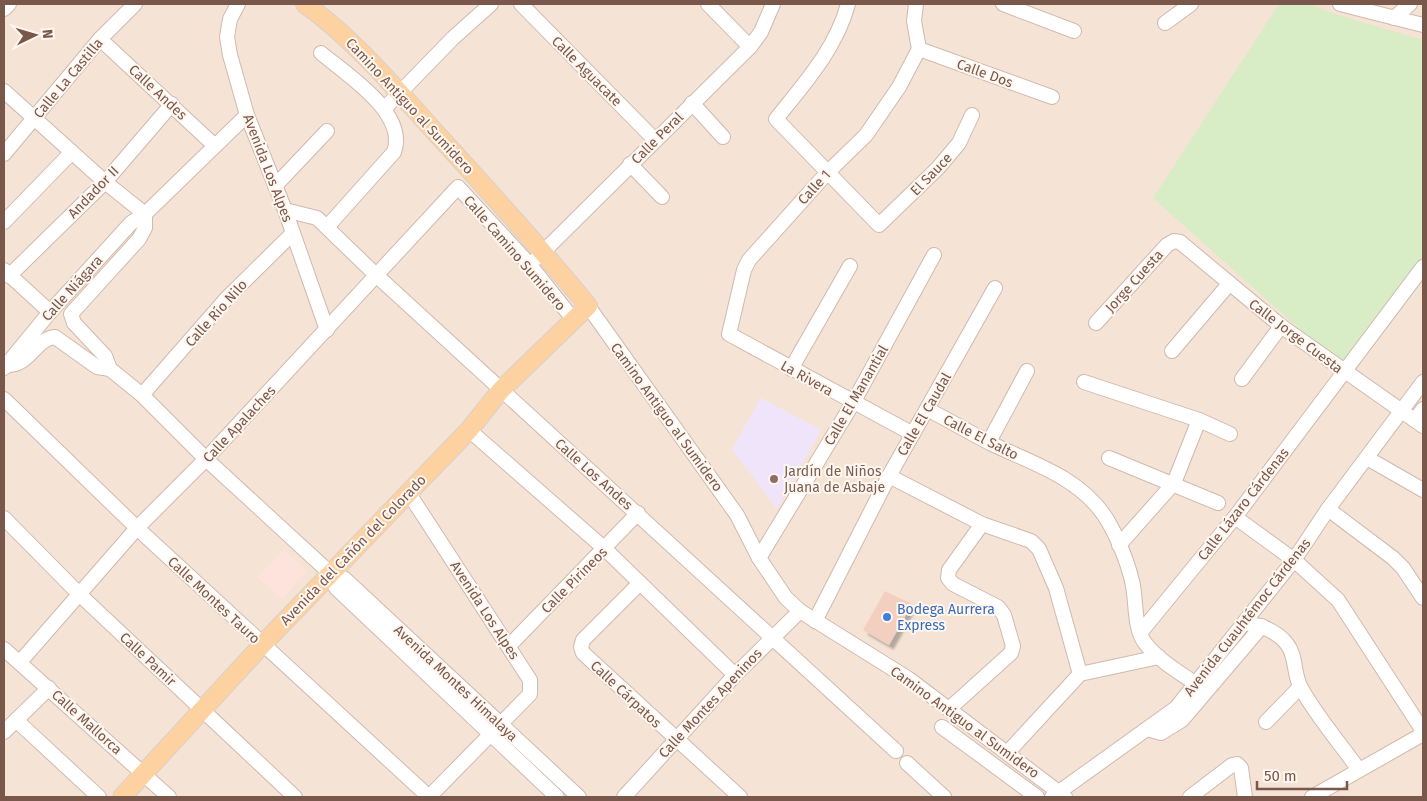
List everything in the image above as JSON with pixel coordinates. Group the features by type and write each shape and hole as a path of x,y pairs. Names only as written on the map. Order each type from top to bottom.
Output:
{"main road":[{"name":"Camino Antiguo al Sumidero","path":"305,4 332,23 400,93 543,251 588,306"},
{"name":"Avenida del Cañón del Colorado","path":"122,797 330,573 469,430 501,390 588,306"}],"street":[{"name":"Calle La Castilla","path":"4,154 100,38 135,4"},
{"name":"Avenida Los Alpes","path":"238,4 230,19 227,37 230,54 247,115 285,210 327,330"},
{"path":"385,108 491,4"},
{"name":"Calle Aguacate","path":"520,4 654,139"},
{"path":"708,4 750,47"},
{"name":"Calle Peral","path":"530,265 654,139 750,47 761,32 773,4"},
{"path":"826,173 776,119 824,57 837,34 848,4"},
{"path":"916,4 914,21 918,49"},
{"path":"1003,4 1074,31"},
{"path":"1165,23 1191,4"},
{"path":"1341,4 1423,25"},
{"path":"1394,18 1410,4"},
{"name":"Calle Andes","path":"100,38 215,146"},
{"name":"Calle Dos","path":"918,49 1052,97"},
{"name":"Calle 1","path":"729,334 744,270 749,260 826,173 866,134 883,113 918,49"},
{"path":"321,53 385,108 394,126 398,144 394,152 328,227"},
{"path":"4,91 105,182 146,214"},
{"name":"Andador II","path":"6,273 105,182 172,104"},
{"path":"692,104 722,137"},
{"name":"Calle Niágara","path":"5,367 50,312 131,223 146,214 247,115"},
{"name":"El Sauce","path":"826,173 880,225 938,168 959,143 972,115"},
{"path":"276,186 327,131"},
{"path":"4,222 72,152"},
{"path":"630,164 662,197"},
{"name":"Calle Camino Sumidero","path":"458,187 530,265 573,319"},
{"name":"Calle Apalaches","path":"20,662 137,528 206,459 458,187"},
{"name":"Calle Los Andes","path":"285,210 317,218 328,227 376,275 638,513 771,639 896,751"},
{"name":"Calle Niágara","path":"74,323 73,310 139,239 145,228 146,214"},
{"name":"Calle Río Nilo","path":"142,396 226,299 292,233"},
{"name":"Calle Jorge Cuesta","path":"1174,241 1180,242 1281,326 1343,372 1402,409 1420,418"},
{"name":"Jorge Cuesta","path":"1096,323 1167,244 1174,241"},
{"name":"Calle El Manantial","path":"759,558 854,403 934,255"},
{"path":"791,369 850,266"},
{"name":"Calle Lázaro Cárdenas","path":"1140,633 1235,517 1423,268"},
{"path":"6,273 50,312"},
{"path":"1172,351 1229,284"},
{"name":"Calle El Caudal","path":"814,621 889,476 995,288"},
{"name":"Camino Antiguo al Sumidero","path":"588,306 737,515 759,558 786,598 814,621 909,679 950,708 1008,752 1059,795"},
{"name":"Avenida Montes Himalaya","path":"74,323 105,356 110,369 142,396 206,459 330,573 336,588 494,729 579,797"},
{"path":"1242,379 1281,326"},
{"name":"La Rivera","path":"729,334 912,434"},
{"name":"Avenida Montes Himalaya","path":"5,367 21,363 50,337 59,339 97,367 110,369"},
{"path":"989,442 1027,371"},
{"path":"1084,382 1199,420 1230,434"},
{"name":"Avenida Cuauhtémoc Cárdenas","path":"1059,795 1176,708 1294,560 1328,509 1423,382"},
{"name":"Calle Montes Tauro","path":"4,399 137,528 429,797"},
{"name":"Calle El Salto","path":"927,409 989,442 1065,478 1088,495 1105,516 1119,545 1132,581 1140,633"},
{"path":"1119,545 1174,484 1199,420"},
{"path":"469,430 605,549 735,675"},
{"path":"1108,458 1218,502"},
{"path":"1366,458 1423,490"},
{"path":"889,476 982,524 1030,541 1039,549 1056,588 1080,674"},
{"name":"Avenida Los Alpes","path":"408,492 530,680 532,688 530,694 494,729"},
{"path":"1328,509 1393,558 1403,568 1423,598"},
{"name":"Calle Pirineos","path":"509,646 638,513"},
{"path":"1235,517 1294,560 1338,600 1423,733 1312,797"},
{"name":"Calle Pamir","path":"4,518 79,594 295,797"},
{"path":"950,708 1011,653 1013,646 1004,615 998,607 952,584 948,578 949,570 982,524"},
{"name":"Calle Cárpatos","path":"640,583 584,640 581,647 583,653 675,740 740,797"},
{"name":"Calle Montes Apeninos","path":"624,797 735,675 800,611"},
{"path":"1244,623 1262,626 1275,633 1288,645 1294,656 1300,687 1359,770"},
{"path":"1147,729 1161,733 1182,720 1262,626"},
{"path":"1140,633 1146,644 1159,657 1196,684"},
{"name":"Calle Mallorca","path":"4,649 170,797"},
{"path":"1008,752 1080,674 1159,657"},
{"path":"1266,722 1300,687"},
{"path":"4,732 49,688"},
{"path":"16,720 99,797"},
{"path":"942,727 1036,797"},
{"path":"429,797 494,729"},
{"name":"Avenida Montes Himalaya","path":"494,729 557,797"},
{"path":"907,763 944,797"},
{"path":"1190,797 1232,765 1237,764 1241,768 1245,797"}],"shaded area":[{"path":"4,4 1423,4 1423,797 4,797"},
{"name":"Jardín de Niños Juana de Asbaje","path":"761,398 821,430 777,509 732,449"},
{"path":"284,550 307,571 282,599 257,577"}],"green space":[{"path":"1279,4 1310,4 1332,13 1423,40 1423,260 1342,367 1153,198"}],"building":[{"name":"Bodega Aurrera Express","path":"885,591 912,604 889,645 863,630"}],"place":[{"name":"Jardín de Niños Juana de Asbaje","path":"774,479"},
{"name":"Bodega Aurrera Express","path":"887,617"}]}
